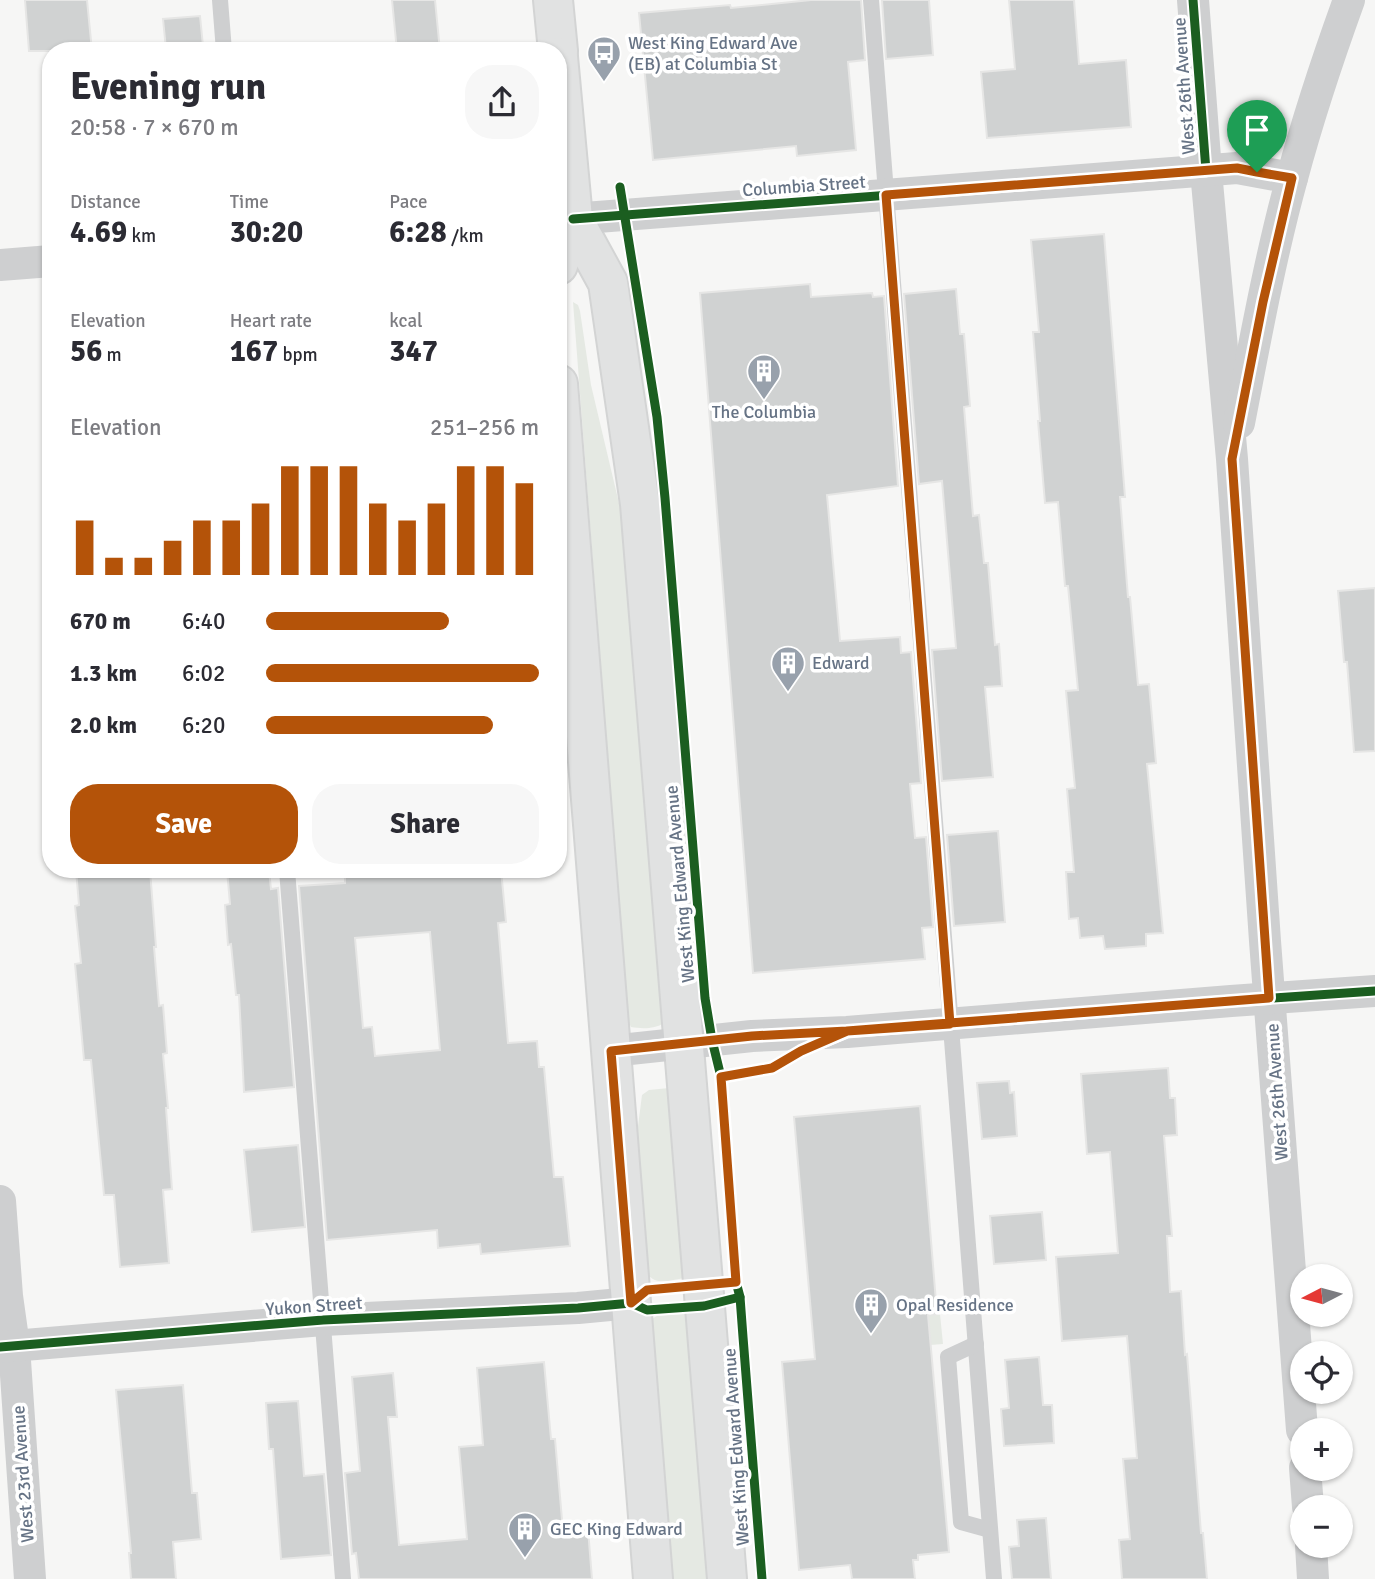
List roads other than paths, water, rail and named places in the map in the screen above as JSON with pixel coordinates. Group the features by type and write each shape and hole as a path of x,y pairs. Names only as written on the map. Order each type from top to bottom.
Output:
{"main road":[{"path":"553,0 557,42"},
{"name":"West King Edward Avenue","path":"567,223 608,283 640,504 727,1579"},
{"path":"567,497 653,1579"}],"street":[{"name":"West 26th Avenue","path":"1193,0 1232,459 1301,1418"},
{"path":"1232,459 1263,302 1292,178 1330,52 1349,0"},
{"name":"Columbia Street","path":"567,220 1237,168 1292,178"},
{"path":"0,265 42,262"},
{"path":"611,1051 752,1036 950,1024 1375,991"},
{"name":"West 23rd Avenue","path":"0,1201 8,1302 7,1347 30,1579"},
{"name":"Yukon Street","path":"7,1347 323,1320 631,1303"},
{"path":"1312,1558 1313,1579"}],"lane":[{"path":"220,0 223,42"},
{"path":"871,0 994,1579"},
{"path":"288,878 343,1579"},
{"path":"976,1344 948,1357 949,1371 961,1522 990,1530"}],"place":[{"name":"West King Edward Ave (EB) at Columbia St","path":"604,83"},
{"name":"The Columbia","path":"764,401"},
{"name":"Edward","path":"788,693"},
{"name":"Opal Residence","path":"871,1335"},
{"name":"GEC King Edward","path":"525,1559"}]}
